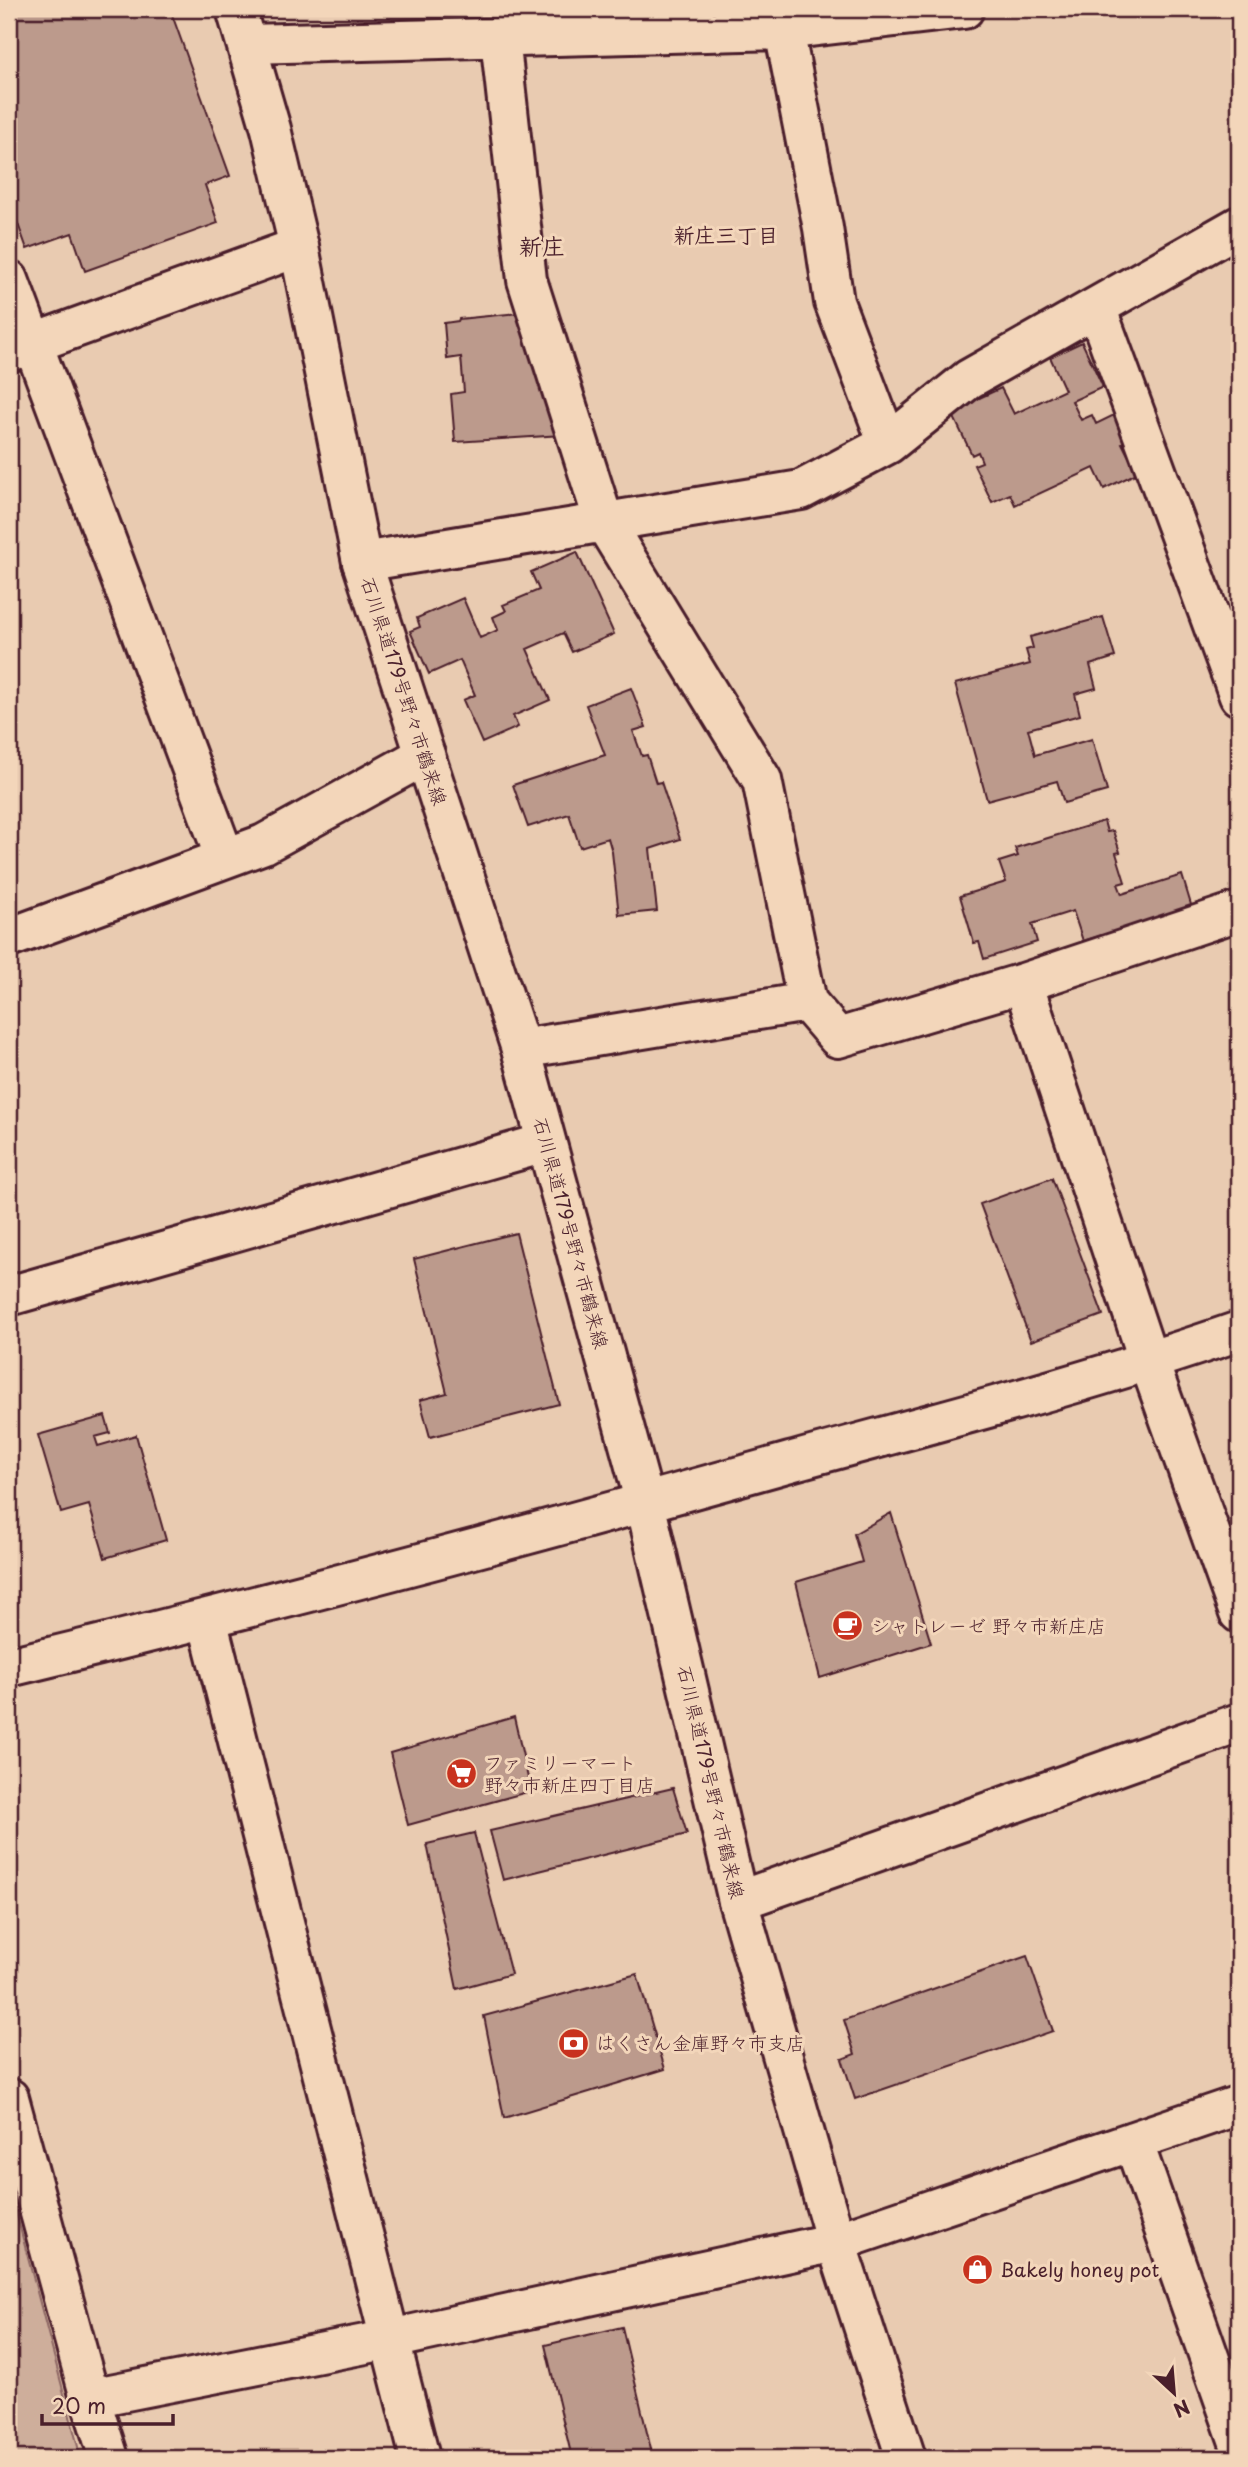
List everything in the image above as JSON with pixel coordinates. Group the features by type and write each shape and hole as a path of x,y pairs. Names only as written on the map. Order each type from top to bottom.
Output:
{"street":[{"path":"242,26 500,37 797,22 964,9"},
{"path":"797,22 834,302 888,444"},
{"name":"石川県道179号野々市鶴来線","path":"242,26 299,247 362,562 521,1049 645,1503 738,1901 836,2242 906,2458"},
{"path":"500,37 527,281 604,522 762,780 807,1002 838,1038 1023,983 1239,911"},
{"path":"362,562 801,490 888,444 969,379 1239,226"},
{"path":"20,348 299,247"},
{"path":"9,280 20,348 225,858"},
{"path":"1096,307 1239,696"},
{"path":"9,938 264,844 425,755"},
{"path":"1023,983 1149,1362 1239,1613"},
{"path":"521,1049 807,1002"},
{"path":"9,1296 545,1143"},
{"path":"9,1667 207,1619 645,1503 1149,1362 1239,1331"},
{"path":"207,1619 419,2458"},
{"path":"738,1901 1239,1723"},
{"path":"9,2098 90,2398 109,2458"},
{"path":"90,2398 391,2340 836,2242 1239,2105"},
{"path":"1133,2141 1239,2442"}],"shaded area":[{"path":"9,2186 81,2458 9,2458"}],"building":[{"path":"170,9 230,176 205,185 218,223 85,271 72,233 27,249 9,199 9,10"},
{"path":"529,312 562,435 455,442 451,394 464,392 461,357 447,359 444,323"},
{"path":"1082,342 1103,387 1072,401 1081,420 1092,415 1096,424 1114,415 1126,441 1122,443 1137,473 1104,489 1094,468 1015,505 1010,494 992,502 974,465 982,462 978,452 972,455 951,411 1001,388 1014,414 1065,390 1050,357"},
{"path":"577,552 614,634 572,652 563,633 527,649 550,700 513,716 518,727 482,743 463,700 475,695 460,660 429,674 410,631 420,627 417,618 463,598 480,638 498,630 493,617 506,611 503,605 539,590 531,572"},
{"path":"1103,617 1115,657 1090,665 1096,688 1075,694 1080,715 1028,729 1035,755 1092,739 1107,791 1064,803 1057,781 987,800 955,684 1030,664 1026,650 1033,648 1030,637"},
{"path":"631,688 646,727 633,731 642,756 647,755 656,783 661,782 680,839 650,849 657,911 619,915 608,838 580,847 569,814 528,827 513,785 605,755 586,705"},
{"path":"1104,821 1107,832 1113,831 1120,852 1116,853 1125,882 1118,884 1122,894 1182,875 1192,908 1083,941 1073,911 1032,924 1037,942 984,959 979,942 974,943 960,896 1006,882 999,862 1018,856 1015,848"},
{"path":"1052,1178 1103,1315 1031,1341 980,1204"},
{"path":"516,1233 559,1404 430,1437 420,1400 447,1393 414,1259"},
{"path":"516,1233 559,1404 430,1437 420,1400 447,1393 414,1259"},
{"path":"105,1416 110,1433 95,1437 98,1446 136,1435 166,1540 105,1558 89,1505 61,1513 38,1435"},
{"path":"891,1513 931,1643 820,1678 796,1582 862,1562 854,1534"},
{"path":"514,1717 531,1791 408,1825 390,1753"},
{"path":"673,1788 687,1834 503,1880 490,1831"},
{"path":"474,1833 511,1974 457,1989 427,1844"},
{"path":"1027,1956 1053,2031 855,2099 842,2059 855,2054 844,2020"},
{"name":"はくさん金庫野々市支店","path":"637,1974 665,2069 504,2118 484,2016"},
{"path":"622,2327 653,2458 572,2458 545,2345"}],"place":[{"name":"シャトレーゼ 野々市新庄店","path":"848,1626"},
{"name":"ファミリーマート 野々市新庄四丁目店","path":"461,1774"},
{"name":"はくさん金庫野々市支店","path":"573,2043"},
{"name":"Bakely honey pot","path":"977,2270"}],"district":[{"name":"新庄三丁目","path":"726,236"},
{"name":"新庄","path":"542,247"}]}
